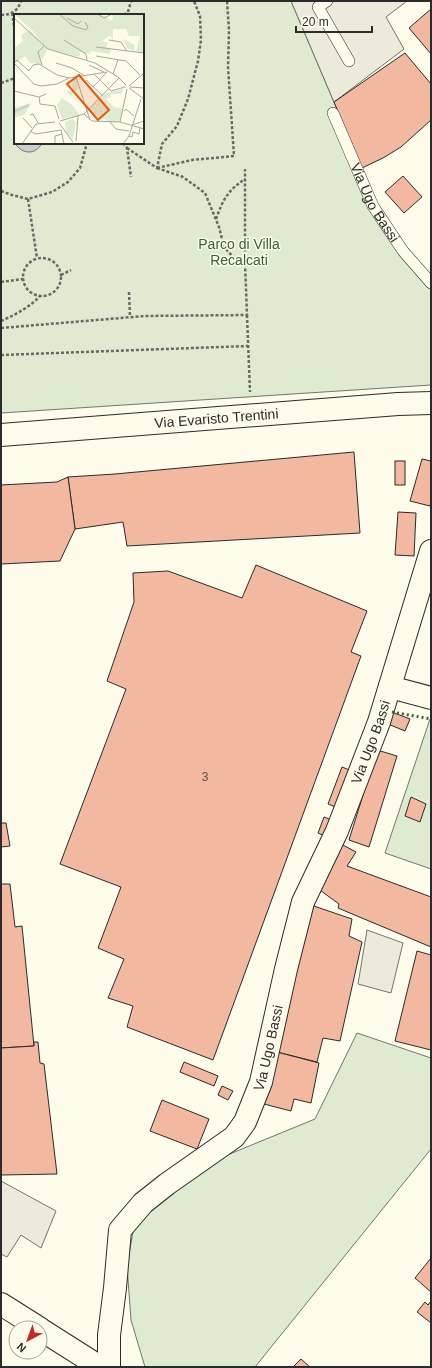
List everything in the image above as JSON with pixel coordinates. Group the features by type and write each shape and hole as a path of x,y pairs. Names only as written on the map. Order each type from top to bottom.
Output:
{"street":[{"name":"Via Evaristo Trentini","path":"1,434 398,404 431,403"},
{"name":"Via Ugo Bassi","path":"109,1367 109,1335 116,1288 120,1230 143,1203 167,1184 234,1137 245,1122 261,1082 286,969 303,902 337,832 379,722 431,551"},
{"name":"Via Ugo Bassi","path":"390,687 431,698"},
{"path":"1,1304 26,1320"},
{"path":"48,1334 100,1367"}],"lane":[{"path":"327,1 318,7 349,61"},
{"name":"Via Ugo Bassi","path":"333,113 373,206 404,251 431,283"}],"path":[{"path":"1,15 12,13 20,6 21,1"},
{"path":"125,14 128,12 131,1"},
{"path":"157,168 162,144 177,126 188,99 198,61 201,40 200,16 194,1"},
{"path":"157,168 192,160 234,156 228,67 229,30 227,1"},
{"path":"12,13 14,26"},
{"path":"1,83 14,78"},
{"path":"1,191 28,199 52,192 68,182 80,168 87,144"},
{"path":"124,144 127,148 157,168 183,177 205,192 219,227 224,246 236,260 245,263"},
{"path":"127,148 131,177"},
{"path":"245,169 245,263 250,393"},
{"path":"216,220 223,202 233,187 245,179"},
{"path":"28,199 37,258"},
{"path":"37,258 50,259 55,263 61,275 61,281 55,291 50,294 40,296 33,294 28,290 23,279 25,269 37,258"},
{"path":"61,275 71,270"},
{"path":"1,282 23,279"},
{"path":"129,292 130,317"},
{"path":"1,321 13,316 40,296"},
{"path":"1,328 130,317 247,315"},
{"path":"1,355 248,346"}],"green space":[{"name":"Parco di Villa Recalcati","path":"1,1 291,1 387,227 431,276 431,385 1,413"},
{"path":"431,719 431,869 385,853"},
{"path":"357,1033 431,1058 431,1149 255,1367 145,1367 131,1320 127,1266 134,1226 167,1194 220,1158 315,1119"}],"shaded area":[{"path":"291,1 407,1 386,17 404,49 334,102"},
{"path":"16,144 41,144 36,150 29,152 21,150"},
{"path":"367,930 403,943 391,993 358,984"},
{"path":"1,1181 56,1211 41,1248 21,1235 7,1257 1,1254"}],"building":[{"path":"431,9 431,54 409,28"},
{"path":"405,53 431,84 431,120 401,147 362,168 334,102"},
{"path":"403,176 422,197 404,213 385,192"},
{"path":"354,452 360,533 127,546 123,522 75,529 68,477"},
{"path":"422,459 431,461 430,506 410,501"},
{"path":"395,461 405,461 405,485 395,485"},
{"path":"68,477 75,529 60,561 1,564 1,485 57,482"},
{"path":"398,512 416,513 414,556 395,555"},
{"path":"256,565 367,611 351,652 361,656 213,1060 127,1027 133,1006 108,998 124,959 98,948 121,887 60,864 126,689 107,681 134,602 133,573 168,571 242,598"},
{"path":"392,712 410,719 405,731 388,724"},
{"path":"377,750 397,756 369,847 349,840"},
{"path":"342,767 352,771 338,808 328,804"},
{"path":"411,797 426,804 420,822 405,816"},
{"path":"324,817 334,821 327,837 318,833"},
{"path":"1,823 6,823 10,846 1,847"},
{"path":"341,844 356,852 347,866 431,897 431,947 338,908 339,904 317,888"},
{"path":"1,884 10,884 15,927 22,926 34,1046 1,1048"},
{"path":"305,903 352,919 349,936 362,942 340,1041 323,1038 317,1062 273,1051"},
{"path":"417,951 431,955 431,1050 395,1041"},
{"path":"34,1042 38,1042 40,1063 44,1064 57,1174 1,1175 1,1048 34,1046"},
{"path":"273,1051 319,1063 311,1103 294,1099 291,1111 260,1103"},
{"path":"184,1062 218,1076 214,1086 180,1072"},
{"path":"222,1086 233,1091 228,1100 218,1095"},
{"path":"162,1100 209,1119 197,1149 150,1131"},
{"path":"431,1258 431,1292 415,1278"},
{"path":"431,1301 431,1323 417,1312 425,1302 428,1305"},
{"path":"301,1359 310,1367 293,1367"}],"hedge":[{"path":"392,712 431,719"}]}
